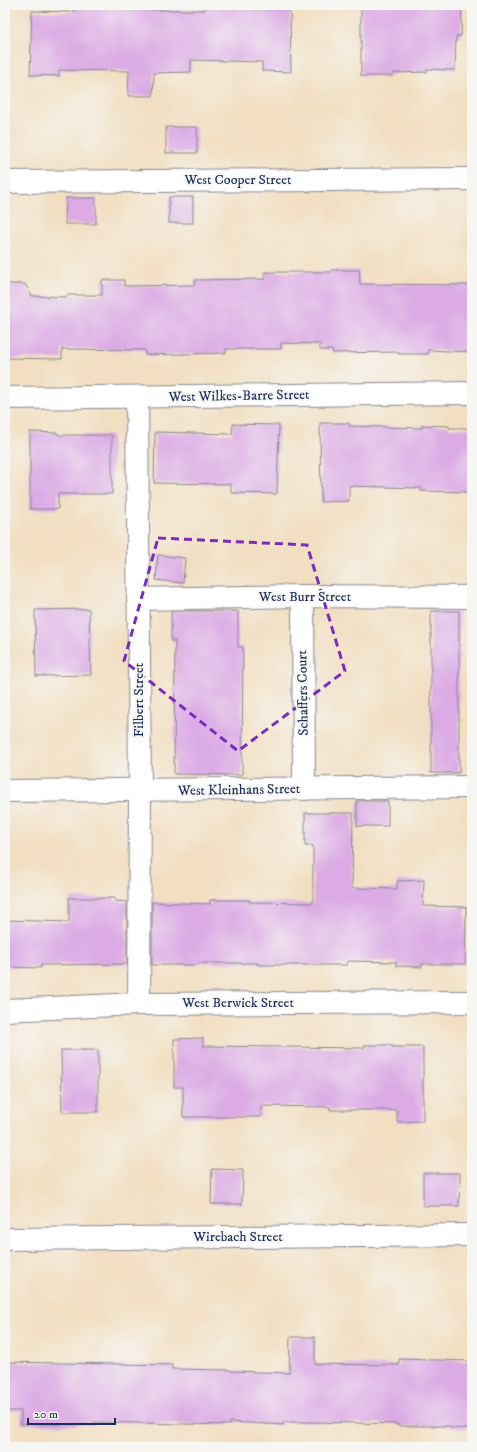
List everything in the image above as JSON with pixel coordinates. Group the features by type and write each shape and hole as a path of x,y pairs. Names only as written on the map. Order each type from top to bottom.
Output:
{"street":[{"name":"West Cooper Street","path":"5,182 472,179"},
{"name":"West Wilkes-Barre Street","path":"5,398 472,394"},
{"name":"Filbert Street","path":"137,397 140,791 139,1004"},
{"name":"West Burr Street","path":"138,600 303,596 472,597"},
{"name":"Schaffers Court","path":"303,596 304,790"},
{"name":"West Kleinhans Street","path":"5,791 304,790 472,787"},
{"name":"West Berwick Street","path":"5,1010 139,1004 472,1002"},
{"name":"Wirebach Street","path":"5,1239 472,1235"}],"highlighted area":[{"path":"158,538 307,545 345,671 238,751 124,661"}],"building":[{"path":"205,5 252,5 252,9 290,9 291,72 262,71 262,62 191,60 191,72 154,73 153,96 128,96 129,71 59,70 59,76 30,75 32,11 74,12 74,7 123,7 123,10 205,10"},
{"path":"361,5 462,5 461,36 456,36 455,70 427,69 427,72 393,73 393,76 361,76"},
{"path":"166,127 197,127 197,153 166,153"},
{"path":"169,197 193,197 193,223 169,223"},
{"path":"66,198 96,198 96,224 65,224"},
{"path":"331,270 359,270 360,284 472,285 472,352 428,350 428,354 398,354 398,352 333,353 332,350 320,350 320,344 281,343 281,349 226,349 226,353 145,355 145,350 62,349 62,359 5,358 5,284 25,284 32,296 67,297 67,295 102,295 102,280 124,280 124,286 195,285 195,280 265,279 265,272 331,272"},
{"path":"320,423 349,423 349,426 422,428 422,425 449,426 449,428 472,428 472,492 421,491 421,488 349,486 349,501 321,502"},
{"path":"233,424 279,425 277,494 231,493 231,484 154,483 155,432 232,434"},
{"path":"30,432 58,433 58,435 112,435 112,494 58,494 58,509 30,509"},
{"path":"158,555 185,558 183,583 156,580"},
{"path":"89,609 91,675 36,676 35,610"},
{"path":"171,611 238,611 238,647 243,647 242,775 174,774 175,641 171,641"},
{"path":"431,611 459,611 459,773 431,773"},
{"path":"357,801 388,801 388,826 357,826"},
{"path":"305,813 353,813 352,888 397,889 397,881 424,880 423,906 466,907 465,964 422,964 422,967 396,966 396,962 347,961 347,965 198,963 198,965 152,965 152,902 210,904 210,900 249,900 249,902 313,903 313,846 305,846"},
{"path":"69,898 115,898 115,901 127,902 127,964 41,965 41,968 5,967 5,920 69,922"},
{"path":"203,1038 203,1046 364,1048 364,1045 392,1045 392,1047 423,1047 423,1121 397,1122 397,1110 330,1110 330,1107 261,1106 261,1117 183,1117 183,1087 174,1087 174,1039"},
{"path":"61,1050 98,1050 98,1112 62,1112"},
{"path":"212,1169 243,1170 242,1204 211,1204"},
{"path":"423,1173 460,1173 459,1206 423,1206"},
{"path":"290,1337 315,1337 315,1364 399,1365 399,1359 472,1361 472,1429 450,1428 450,1426 398,1426 398,1424 314,1422 283,1422 283,1425 230,1422 230,1425 94,1422 94,1425 21,1424 21,1411 5,1411 5,1362 172,1365 172,1369 289,1373"}]}
